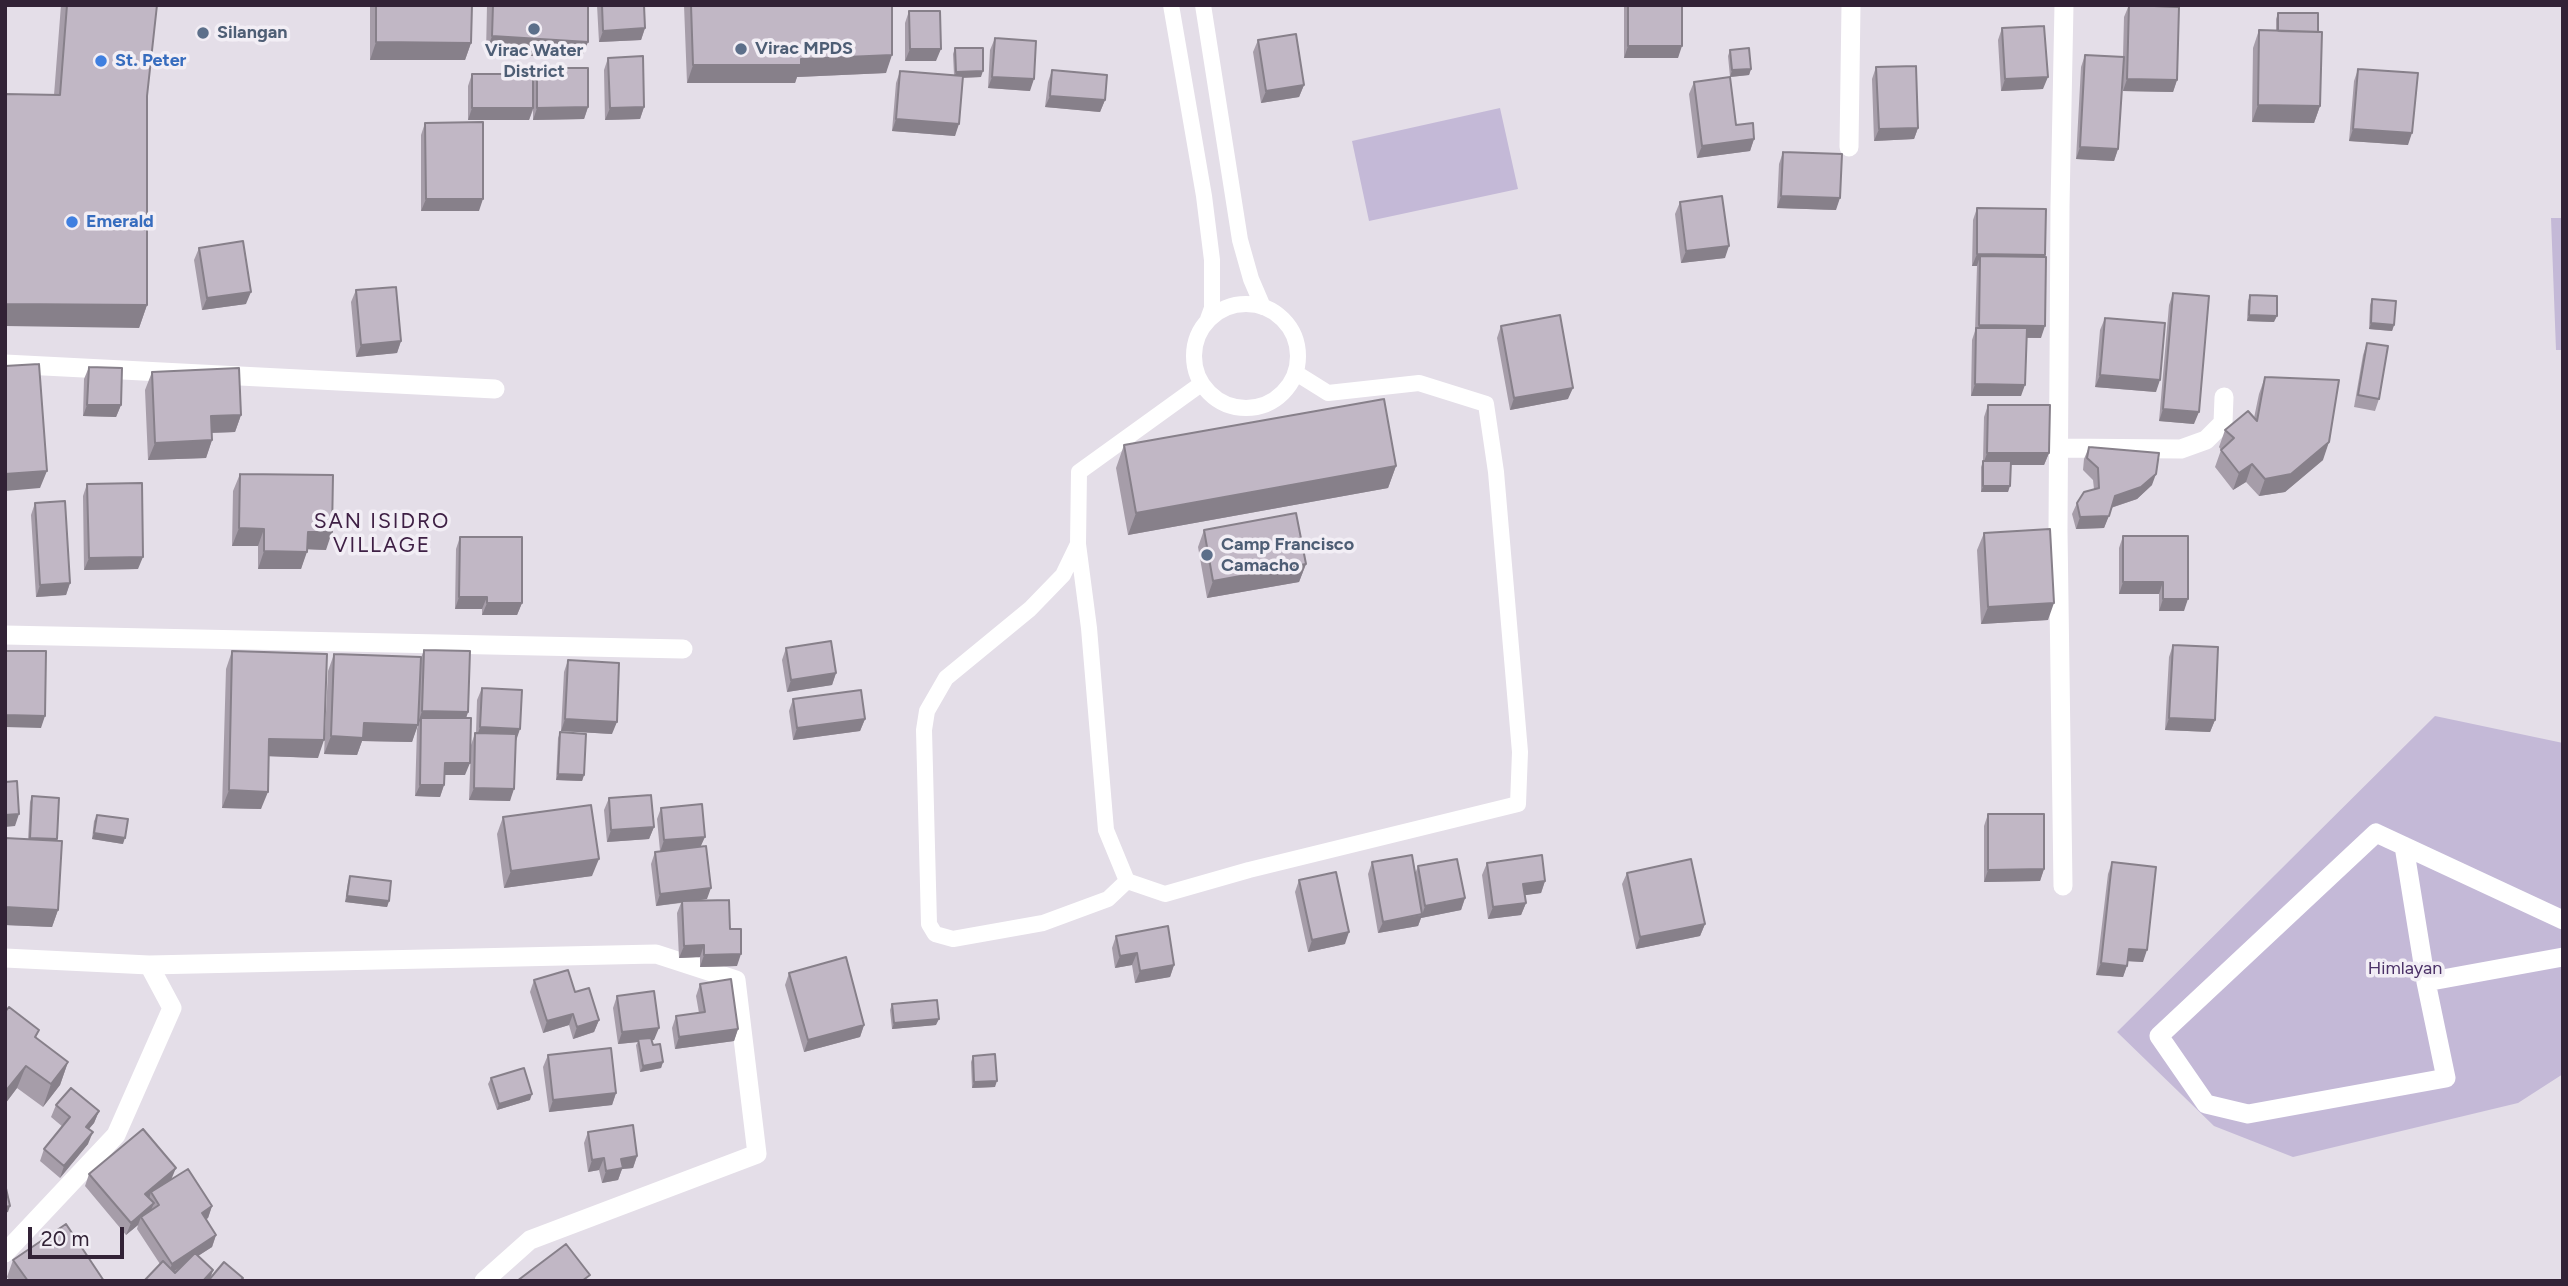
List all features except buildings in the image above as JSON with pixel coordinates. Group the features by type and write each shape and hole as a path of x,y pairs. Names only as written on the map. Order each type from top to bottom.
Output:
{"street":[{"path":"1849,148 1851,5"},
{"path":"2063,886 2058,530 2064,5"},
{"path":"5,364 495,388"},
{"path":"2060,448 2181,449 2206,440 2223,423 2224,397"},
{"path":"5,635 683,649"},
{"path":"2404,846 2426,982 2446,1078 2248,1114 2206,1104 2159,1036 2376,833 2404,846 2563,920"},
{"path":"5,958 149,965 656,954 736,980 758,1154 530,1240 484,1281"},
{"path":"2426,982 2563,955"},
{"path":"5,1253 116,1135 172,1008 149,965"}],"lane":[{"path":"1171,5 1204,196 1212,260 1212,308 1195,339 1193,362 1201,384 1218,400 1240,408 1264,406 1284,393 1296,373 1299,349 1291,327 1274,311 1252,303 1228,306 1208,319"},
{"path":"1203,5 1240,240 1251,279 1263,307"},
{"path":"1201,384 1079,472 1078,544 1106,830 1127,881 1165,894 1249,870 1518,804 1521,752 1496,472 1486,404 1419,383 1328,393 1296,373"},
{"path":"1078,544 1063,575 1030,609 967,658 946,678 927,711 924,730 929,924 935,934 953,939 1043,923 1108,899 1127,881"}],"green space":[{"path":"1500,108 1518,189 1369,221 1352,141"},
{"path":"2551,218 2563,218 2563,350 2556,350"},
{"name":"Himlayan","path":"2435,716 2563,743 2563,1074 2518,1103 2293,1157 2214,1126 2117,1032"}],"place":[{"name":"Virac Water District","path":"534,29"},
{"name":"Silangan","path":"203,33"},
{"name":"Virac MPDS","path":"741,49"},
{"name":"St. Peter","path":"101,61"},
{"name":"Emerald","path":"72,222"},
{"name":"Camp Francisco Camacho","path":"1207,555"}],"district":[{"name":"SAN ISIDRO VILLAGE","path":"382,534"}]}
